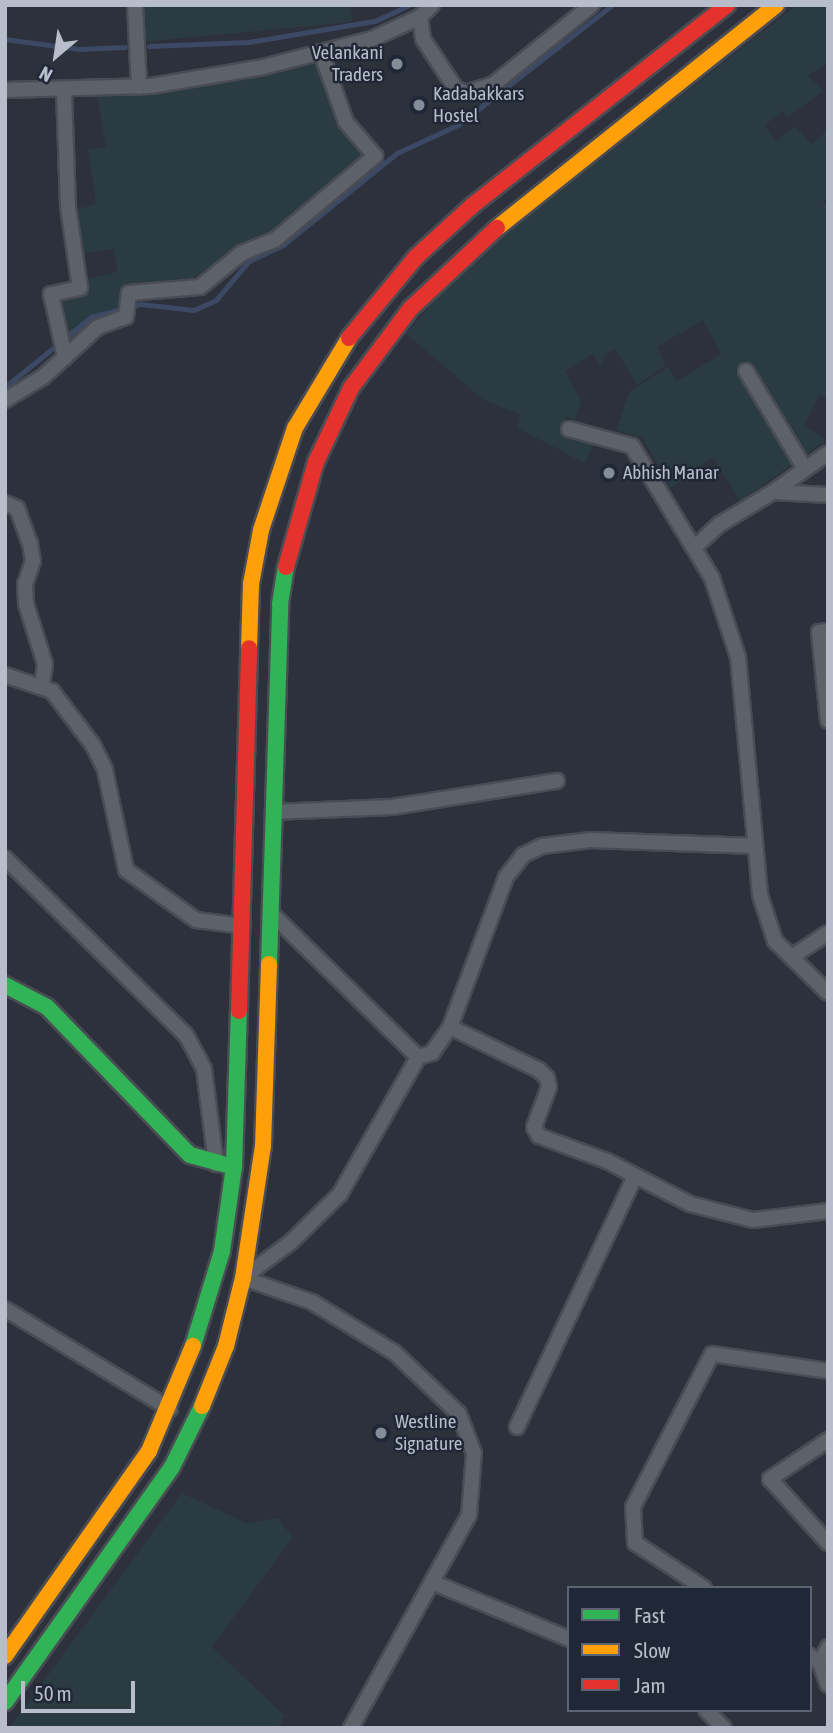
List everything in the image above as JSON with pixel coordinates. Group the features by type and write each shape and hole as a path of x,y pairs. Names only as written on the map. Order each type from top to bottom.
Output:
{"main road":[{"path":"5,1656 11,1634 97,1530 149,1451 170,1409 212,1292 234,1167 251,584 279,469 312,396 355,328 416,257 473,205 727,5"},
{"path":"5,1702 172,1467 195,1424 226,1346 243,1278 263,1146 280,604 291,541 316,462 351,388 410,309 459,261 776,5"},
{"path":"5,985 47,1007 190,1155 234,1167"}],"street":[{"path":"135,5 139,87"},
{"path":"5,90 64,91 139,87 321,52 372,39 420,18 432,5"},
{"path":"420,18 430,54 456,89 466,93 494,84 592,5"},
{"path":"5,400 98,327 126,317 129,293 200,287 242,253 275,240 374,156 346,122 321,52"},
{"path":"64,91 68,207 80,288 51,293 65,354"},
{"path":"746,371 805,469"},
{"path":"569,429 632,446 712,578 738,657 760,895 775,941 793,956 812,982 828,993"},
{"path":"695,547 720,524 828,453"},
{"path":"772,492 828,495"},
{"path":"5,503 17,508 30,544 33,561 25,584 26,604 46,664 42,686"},
{"path":"828,631 819,632 828,722"},
{"path":"5,675 42,686 68,707 105,770 127,870 196,920 243,926"},
{"path":"273,812 391,807 556,781"},
{"path":"243,1278 291,1242 340,1194 418,1057 432,1053 450,1027 506,877 523,855 542,846 591,839 755,846"},
{"path":"5,858 186,1035 204,1069 216,1164"},
{"path":"272,914 418,1057"},
{"path":"793,956 828,933"},
{"path":"450,1027 547,1078 549,1087 535,1132 635,1176 690,1204 753,1220 828,1211"},
{"path":"517,1427 635,1176"},
{"path":"243,1278 312,1302 395,1353 459,1414 474,1453 469,1515 434,1583 351,1728"},
{"path":"5,1309 170,1409"},
{"path":"701,1586 635,1543 633,1507 712,1354 828,1371"},
{"path":"828,1440 769,1479 828,1543"},
{"path":"434,1583 567,1638"},
{"path":"828,1647 815,1660 828,1685"},
{"path":"708,1712 724,1728"}],"shaded area":[{"path":"139,5 351,5 352,22 142,42"},
{"path":"797,5 828,5 828,63 808,75 823,91 788,117 783,111 765,125 776,141 795,126 811,144 828,130 828,197 823,201 828,208 828,399 820,394 804,426 826,440 740,501 713,457 670,489 643,438 616,430 630,391 668,367 677,381 721,354 703,320 657,347 666,365 637,385 615,349 605,354 601,367 593,354 565,372 581,400 575,420 566,416 562,430 594,444 585,463 517,428 521,415 484,400 406,334 443,290 491,246"},
{"path":"321,53 337,94 374,155 275,240 185,281 130,289 121,313 67,348 57,299 84,280 117,272 114,249 81,254 74,210 96,204 88,150 106,147 96,91"},
{"path":"182,1493 246,1523 277,1518 293,1537 212,1647 285,1716 278,1728 9,1728"}],"waterway":[{"path":"149,46 249,42 375,21 409,5"},
{"path":"5,387 91,317 141,304 194,310 216,300 249,261 283,245 397,153 458,125 612,5"},
{"path":"5,39 79,49 125,47"}],"traffic: fast":[{"path":"269,964 280,604 286,567"},
{"path":"5,985 47,1007 190,1155 234,1167"},
{"path":"193,1346 222,1251 234,1167 239,1011"},
{"path":"5,1702 172,1467 202,1406"}],"traffic: slow":[{"path":"497,228 776,5"},
{"path":"249,648 251,584 261,530 295,428 349,338"},
{"path":"202,1406 226,1346 243,1278 263,1146 269,964"},
{"path":"5,1656 149,1451 193,1346"}],"traffic: jam":[{"path":"349,338 416,257 473,205 727,5"},
{"path":"286,567 316,462 351,388 410,309 497,228"},
{"path":"239,1011 249,648"}],"place":[{"name":"Velankani Traders","path":"397,64"},
{"name":"Kadabakkars Hostel","path":"419,105"},
{"name":"Abhish Manar","path":"609,473"},
{"name":"Westline Signature","path":"381,1433"}]}
